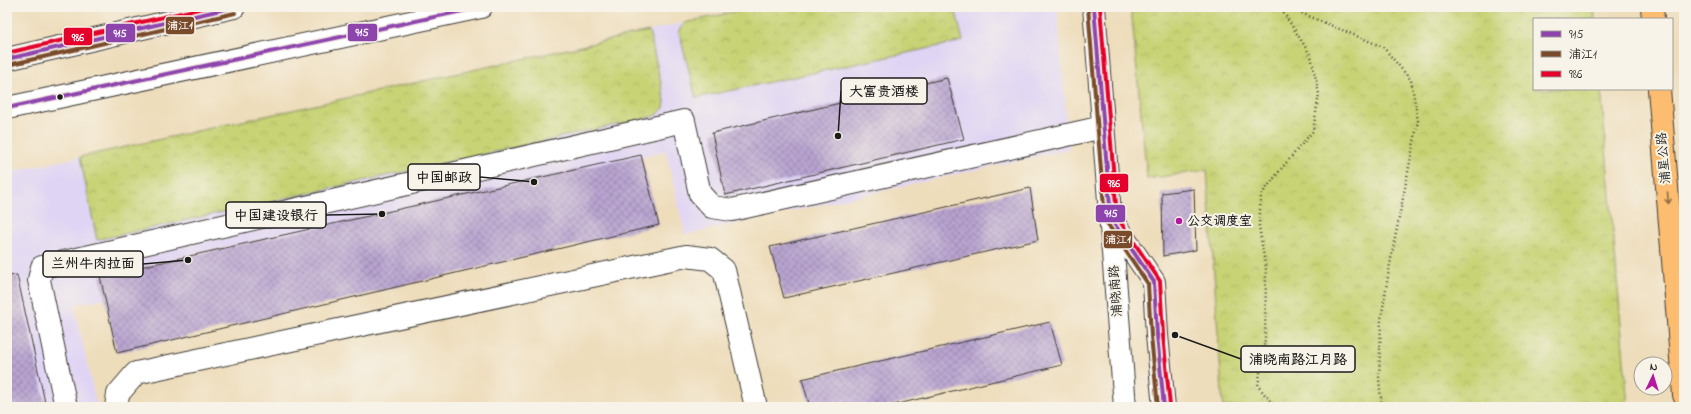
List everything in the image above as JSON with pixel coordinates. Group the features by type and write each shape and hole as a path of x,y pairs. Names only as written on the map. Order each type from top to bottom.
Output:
{"main road":[{"path":"1652,7 1653,18"},
{"name":"浦星公路","path":"1659,90 1684,395"}],"street":[{"path":"7,58 234,7"},
{"path":"7,108 481,7"},
{"name":"浦晓南路","path":"1094,7 1125,407"},
{"path":"66,407 39,280 42,267 684,121 700,194 712,207 732,210 1103,127"},
{"path":"1111,219 1154,282 1157,335 1164,407"},
{"path":"116,407 118,394 136,373 686,256 710,259 724,270 756,407"}],"path":[{"path":"1275,407 1258,386 1265,339 1266,270 1259,226 1261,195 1313,131 1318,94 1311,56 1280,7"},
{"path":"1287,7 1383,47 1411,80 1418,121 1390,264 1382,318 1379,380 1382,407"}],"shaded area":[{"path":"755,7 1057,7 1069,149 685,235 666,151 100,275 105,298 74,305 97,407 7,407 7,173"}],"green space":[{"path":"755,7 979,7 956,12 963,41 696,98 679,32 684,23"},
{"path":"1131,7 1594,7 1595,18 1533,18 1533,90 1601,90 1628,407 1223,407 1207,170 1147,179"},
{"path":"649,31 665,101 664,108 656,116 97,240 80,157"}],"building":[{"path":"947,78 964,139 725,195 712,133"},
{"path":"641,155 659,225 117,353 100,276"},
{"path":"1030,188 1038,240 784,298 770,247"},
{"name":"公交调度室","path":"1194,189 1196,250 1163,256 1162,193"},
{"path":"17,275 46,407 7,407 7,276"},
{"path":"1050,322 1062,365 885,407 810,407 802,379"}],"transit line":[{"name":"986","path":"7,53 207,7"},
{"name":"915","path":"7,59 234,7"},
{"name":"915","path":"7,108 481,7"},
{"name":"浦江1","path":"1088,7 1105,220 1148,284 1151,336 1158,407"},
{"name":"915","path":"1094,7 1111,219 1154,282 1157,335 1164,407"},
{"name":"986","path":"1100,7 1117,217 1160,281 1163,335 1170,406"},
{"name":"浦江1","path":"8,65 235,13"}],"place":[{"name":"大富贵酒楼","path":"838,136"},
{"name":"中国邮政","path":"534,182"},
{"name":"中国建设银行","path":"382,214"},
{"name":"公交调度室","path":"1179,221"},
{"name":"兰州牛肉拉面","path":"188,260"},
{"name":"浦晓南路江月路","path":"1175,335"}]}
